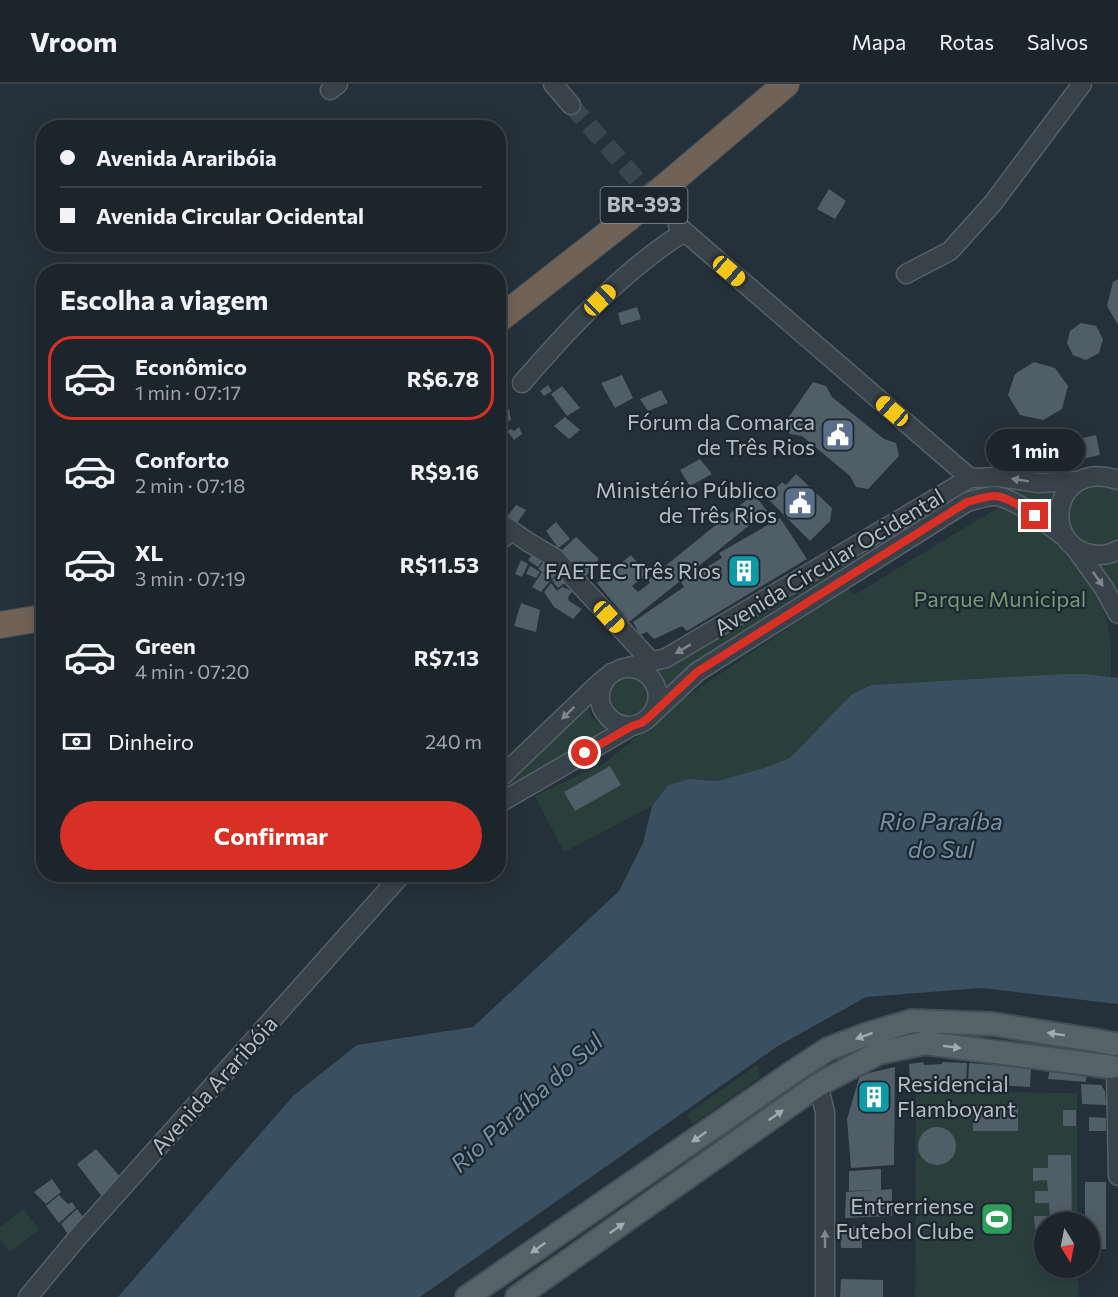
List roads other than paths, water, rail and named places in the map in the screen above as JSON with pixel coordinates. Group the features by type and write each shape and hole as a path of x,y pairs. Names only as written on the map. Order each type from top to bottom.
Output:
{"highway":[{"name":"BR-393","path":"506,314 627,219 786,84"},
{"path":"0,625 36,619"}],"main road":[{"path":"467,1297 828,1049 912,1021 992,1024 1117,1043"},
{"path":"517,1297 818,1085 878,1053 925,1043 1115,1068"},
{"path":"1115,1068 1106,1061 1106,1053 1107,1049 1117,1043"}],"street":[{"path":"553,84 572,105"},
{"path":"906,274 950,251 993,204 1083,84"},
{"path":"522,383 555,345 628,273 672,239 681,229 970,478"},
{"name":"Avenida Circular Ocidental","path":"616,671 666,658 970,478 1000,477 1038,483 1085,479 1118,467"},
{"path":"1118,480 1105,476 1085,479 1068,490 1062,500 1059,513 1060,526 1069,542 1104,588 1118,614"},
{"name":"Avenida Circular Ocidental","path":"640,722 697,672 967,502 996,496 1014,503 1069,542"},
{"path":"891,525 903,543"},
{"path":"506,534 555,558 652,662"},
{"path":"1069,542 1086,554 1099,556 1112,554 1118,550"},
{"path":"506,772 595,687 616,671 633,668 645,673 654,682 656,707 640,722 506,799"},
{"path":"616,671 606,679 600,692 601,707 610,719 624,725 640,722"},
{"name":"Avenida Araribóia","path":"28,1297 93,1220 395,882"},
{"path":"1115,1068 1118,1176"},
{"path":"818,1085 825,1112 825,1297"}],"water":[{"name":"Rio Paraíba do Sul","path":"1064,674 1118,678 1118,1004 981,988 866,997 778,1046 420,1297 118,1297 294,1095 357,1045 473,1027 619,891 643,843 652,806 668,785 689,779 718,781 790,758 852,694 871,685"}],"tunnel":[{"path":"571,105 678,226"}],"place":[{"name":"Fórum da Comarca de Três Rios","path":"838,435"},
{"name":"Ministério Público de Três Rios","path":"800,503"},
{"name":"FAETEC Três Rios","path":"744,571"},
{"name":"Residencial Flamboyant","path":"874,1097"},
{"name":"Entrerriense Futebol Clube","path":"997,1219"}],"park label":[{"name":"Parque Municipal","path":"1000,599"}]}
